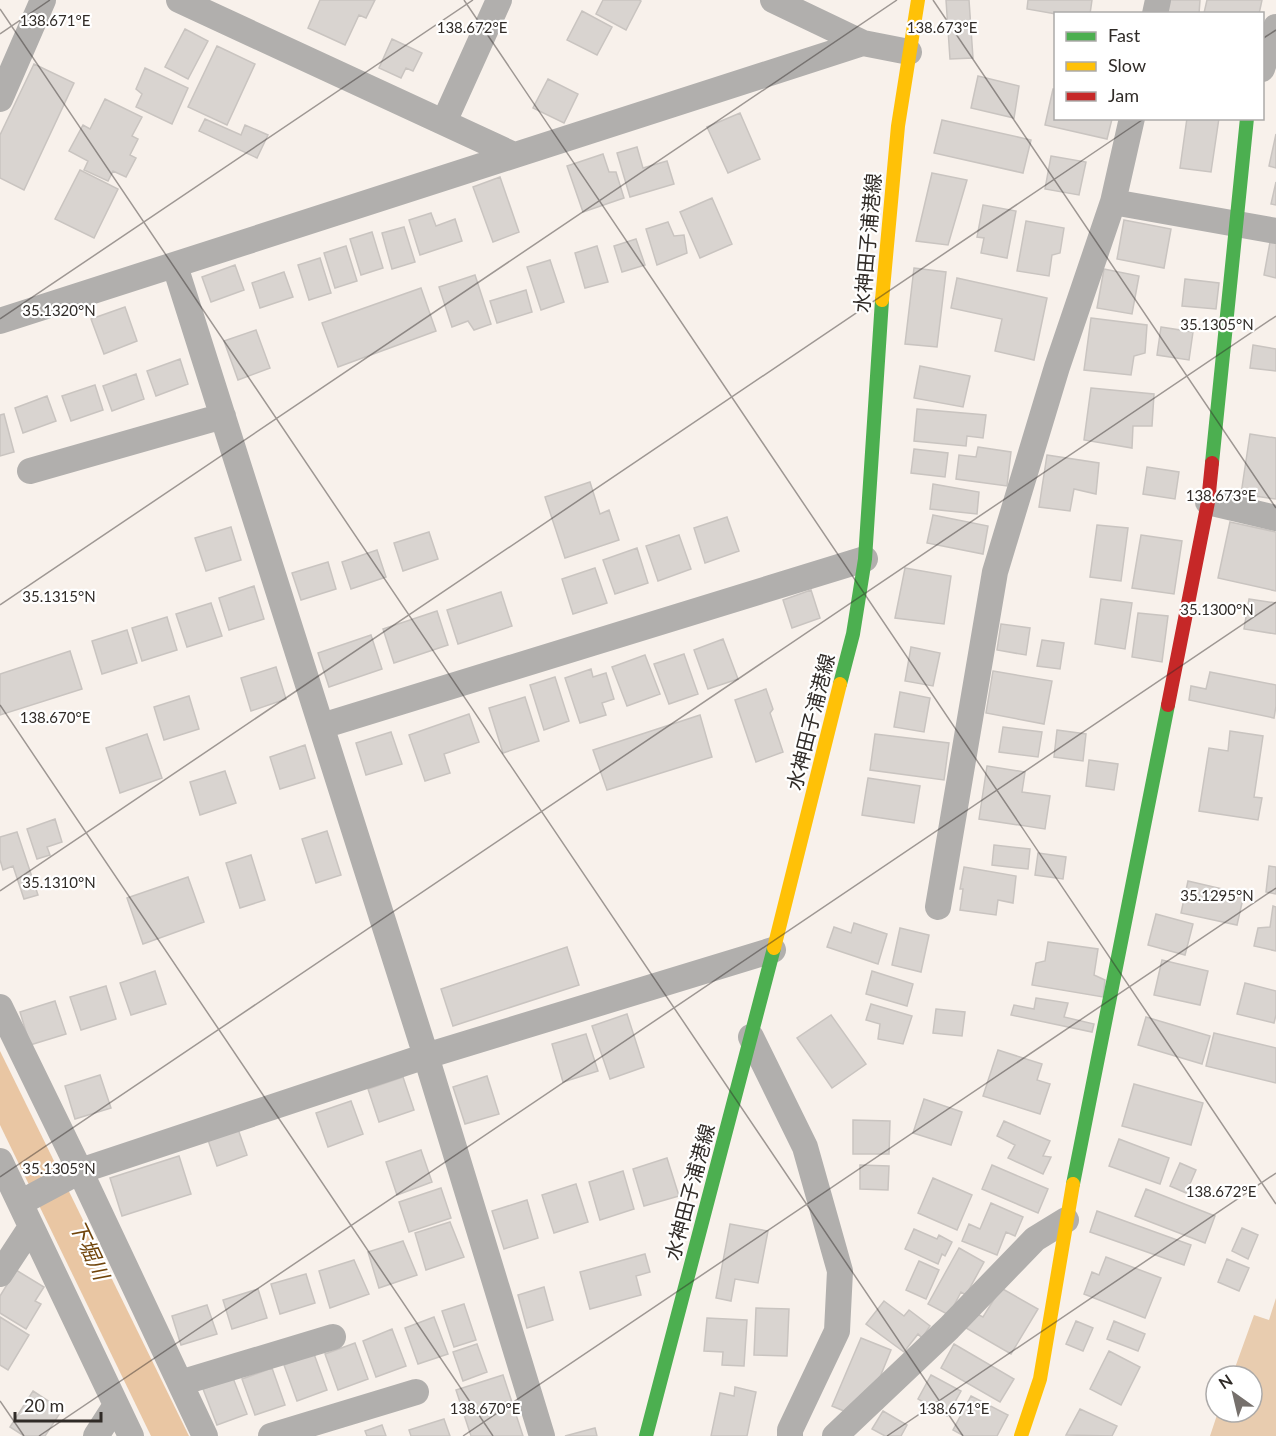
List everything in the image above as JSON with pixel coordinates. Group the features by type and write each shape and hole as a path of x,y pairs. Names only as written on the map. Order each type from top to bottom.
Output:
{"main road":[{"name":"水神田子浦港線","path":"646,1436 853,634 865,559 878,350 898,126 918,0"},
{"path":"1020,1436 1040,1379 1066,1220 1208,502 1247,120"}],"street":[{"path":"0,99 44,0"},
{"path":"179,0 514,155"},
{"path":"444,122 499,0"},
{"path":"773,0 863,43 909,52"},
{"path":"1264,66 1274,39"},
{"path":"0,321 863,43"},
{"path":"938,907 995,572 1057,367 1113,202 1132,120"},
{"path":"1113,202 1276,231"},
{"path":"175,266 426,1056 542,1436"},
{"path":"30,471 223,417"},
{"path":"1208,502 1276,518"},
{"path":"322,726 865,559"},
{"path":"20,1203 80,1171 426,1056 773,950"},
{"path":"0,1007 205,1436"},
{"path":"751,1036 805,1147 840,1271 837,1330 790,1430 790,1436"},
{"path":"0,1161 131,1436"},
{"path":"835,1436 949,1328 1035,1239 1066,1220"},
{"path":"0,1274 31,1227"},
{"path":"180,1383 333,1337"},
{"path":"271,1436 416,1392"},
{"path":"96,1436 116,1405"}],"shaded area":[{"path":"1276,1298 1276,1436 1210,1436 1214,1424 1264,1424 1264,1364 1236,1364 1254,1315 1269,1320"}],"water":[{"name":"下堀川","path":"0,1051 189,1436 151,1436 0,1125"}],"building":[{"path":"320,0 375,0 366,18 359,15 345,45 308,28"},
{"path":"603,0 641,1 626,30 596,14"},
{"path":"946,0 969,0 973,58 950,59"},
{"path":"1028,0 1092,0 1090,12 1054,14 1027,9"},
{"path":"1166,0 1200,0 1199,12 1164,11"},
{"path":"1207,0 1262,0 1259,12 1204,12"},
{"path":"582,11 612,27 597,55 567,40"},
{"path":"185,29 208,41 188,79 165,67"},
{"path":"392,39 422,53 413,71 406,68 401,78 379,68"},
{"path":"217,46 255,64 227,125 188,107"},
{"path":"34,64 74,83 24,190 0,178 0,135"},
{"path":"145,68 188,88 172,124 136,107 142,94 136,89"},
{"path":"978,76 1019,86 1014,118 971,108"},
{"path":"548,79 578,94 564,123 533,108"},
{"path":"1053,89 1054,120 1112,120 1107,139 1045,125"},
{"path":"105,99 142,117 132,136 138,139 130,155 136,158 126,177 113,171 108,181 84,170 88,161 69,151 83,125 90,129"},
{"path":"740,113 760,159 728,173 707,127"},
{"path":"205,119 241,135 245,125 268,135 257,158 199,131"},
{"path":"942,120 1031,140 1023,173 934,153"},
{"path":"1187,120 1219,120 1211,172 1180,168"},
{"path":"1276,134 1276,168 1269,166"},
{"path":"637,147 643,168 667,161 674,184 630,197 617,153"},
{"path":"603,154 609,172 616,172 624,198 583,212 567,166"},
{"path":"1051,156 1086,162 1079,195 1045,189"},
{"path":"80,170 118,189 94,238 55,219"},
{"path":"932,173 967,180 948,245 916,241"},
{"path":"500,177 519,232 493,242 473,187"},
{"path":"1276,182 1276,205 1271,204"},
{"path":"712,198 732,244 700,258 680,212"},
{"path":"983,205 1016,211 1007,258 981,253 984,238 977,237"},
{"path":"431,213 436,226 455,219 462,241 420,255 409,220"},
{"path":"1124,220 1171,229 1164,268 1117,259"},
{"path":"1026,221 1064,228 1060,253 1052,255 1049,276 1017,271"},
{"path":"668,222 674,236 684,235 687,253 657,265 646,229"},
{"path":"404,227 415,262 392,269 382,233"},
{"path":"372,232 383,268 361,275 350,239"},
{"path":"636,239 645,265 622,272 614,246"},
{"path":"1270,242 1276,243 1276,278 1264,275"},
{"path":"346,246 357,281 335,288 324,253"},
{"path":"597,246 608,282 585,288 575,253"},
{"path":"320,258 331,293 309,300 298,265"},
{"path":"550,260 564,302 541,310 527,267"},
{"path":"235,265 244,290 211,302 202,277"},
{"path":"914,268 946,272 937,347 905,344"},
{"path":"1104,269 1139,276 1132,314 1097,308"},
{"path":"284,272 293,297 260,308 252,283"},
{"path":"475,275 491,324 474,330 468,321 452,327 439,287"},
{"path":"957,278 1047,298 1034,360 995,351 1002,319 951,308"},
{"path":"1185,279 1219,283 1216,309 1182,306"},
{"path":"421,288 436,331 338,367 322,323"},
{"path":"526,290 532,312 497,323 490,301"},
{"path":"125,307 137,341 104,354 91,319"},
{"path":"1091,318 1147,325 1145,353 1134,356 1131,375 1084,370"},
{"path":"1161,327 1193,332 1189,360 1157,355"},
{"path":"256,330 270,368 238,380 224,341"},
{"path":"1253,345 1276,349 1276,371 1250,368"},
{"path":"180,359 188,384 156,396 147,371"},
{"path":"920,366 970,376 963,407 914,398"},
{"path":"136,374 144,399 112,411 103,386"},
{"path":"95,385 103,410 71,421 62,396"},
{"path":"1091,388 1154,394 1152,426 1133,426 1132,448 1084,440"},
{"path":"47,396 56,421 23,433 15,408"},
{"path":"917,409 986,415 983,438 967,436 966,446 914,441"},
{"path":"4,414 14,452 0,456 0,415"},
{"path":"1250,434 1276,438 1276,499 1241,494"},
{"path":"978,447 1011,452 1007,486 956,479 959,455 976,457"},
{"path":"914,449 948,453 945,477 911,473"},
{"path":"1047,455 1099,463 1096,494 1074,489 1070,511 1039,507"},
{"path":"1147,467 1179,472 1175,499 1143,494"},
{"path":"590,482 600,514 609,510 619,540 565,558 545,497"},
{"path":"933,484 979,492 977,514 930,509"},
{"path":"933,515 988,526 983,554 927,543"},
{"path":"727,517 739,551 705,563 694,528"},
{"path":"1230,522 1276,532 1276,591 1218,578"},
{"path":"1097,525 1128,528 1121,581 1090,577"},
{"path":"231,527 241,560 206,571 195,538"},
{"path":"429,532 438,559 403,571 394,543"},
{"path":"679,535 691,569 658,581 646,546"},
{"path":"1141,535 1182,541 1174,594 1132,588"},
{"path":"637,548 648,583 615,594 603,560"},
{"path":"377,550 386,577 351,589 342,562"},
{"path":"328,562 336,589 301,600 292,573"},
{"path":"595,568 607,603 573,614 562,579"},
{"path":"905,568 951,576 944,624 895,618"},
{"path":"254,586 264,619 229,630 219,598"},
{"path":"811,590 820,618 792,628 783,600"},
{"path":"501,592 512,626 458,644 447,610"},
{"path":"1101,599 1132,603 1125,649 1095,644"},
{"path":"1249,599 1276,603 1276,634 1244,629"},
{"path":"211,603 222,636 187,647 176,614"},
{"path":"437,611 448,645 394,663 383,629"},
{"path":"1138,613 1168,616 1162,662 1132,657"},
{"path":"167,617 177,650 142,661 132,628"},
{"path":"1001,624 1030,628 1026,655 997,650"},
{"path":"127,630 137,663 102,674 92,641"},
{"path":"371,635 382,669 329,687 318,653"},
{"path":"723,639 738,679 708,689 694,650"},
{"path":"1042,640 1064,643 1060,669 1037,666"},
{"path":"911,647 940,653 933,686 905,681"},
{"path":"70,651 82,689 0,715 0,674"},
{"path":"684,654 698,694 669,704 654,664"},
{"path":"645,655 660,694 627,706 612,667"},
{"path":"276,667 286,699 251,711 241,678"},
{"path":"591,669 593,677 606,673 614,699 602,703 606,715 580,723 565,678"},
{"path":"993,671 1052,681 1044,724 986,713"},
{"path":"1210,672 1276,685 1274,718 1189,700 1191,686 1206,689"},
{"path":"555,677 569,721 544,730 530,685"},
{"path":"766,689 773,709 770,713 783,752 756,762 735,700"},
{"path":"900,692 930,698 924,732 894,727"},
{"path":"189,696 199,729 164,740 154,707"},
{"path":"525,697 539,741 503,753 489,708"},
{"path":"469,714 479,742 444,754 450,773 425,781 409,735"},
{"path":"700,715 712,757 607,790 593,750"},
{"path":"1003,727 1042,732 1038,757 999,752"},
{"path":"1057,730 1086,734 1083,761 1054,757"},
{"path":"1230,731 1263,736 1254,797 1262,798 1258,820 1199,811 1209,748 1228,751"},
{"path":"391,732 402,764 366,775 356,743"},
{"path":"147,734 162,778 120,793 106,748"},
{"path":"875,734 949,743 944,780 870,770"},
{"path":"305,745 315,778 280,789 270,757"},
{"path":"1089,760 1118,764 1114,790 1086,786"},
{"path":"987,766 1025,772 1022,792 1050,796 1045,829 979,819"},
{"path":"225,771 236,803 200,815 190,782"},
{"path":"868,778 920,786 914,823 862,815"},
{"path":"55,819 62,842 47,847 50,855 37,859 27,829"},
{"path":"327,831 341,875 316,883 302,839"},
{"path":"17,832 38,895 24,899 13,866 3,870 0,860 0,837"},
{"path":"994,845 1030,849 1028,869 992,865"},
{"path":"1038,853 1066,857 1063,879 1035,875"},
{"path":"251,855 265,900 240,908 226,863"},
{"path":"1269,866 1276,867 1276,894 1266,892"},
{"path":"964,867 1016,876 1013,903 998,900 996,915 960,910 963,889 960,889"},
{"path":"188,877 204,922 143,944 127,898"},
{"path":"1188,881 1244,894 1237,925 1181,913"},
{"path":"1273,906 1276,907 1276,951 1254,946 1258,928 1270,927"},
{"path":"1156,914 1193,924 1185,955 1148,945"},
{"path":"854,923 887,934 878,964 827,947 834,927 851,933"},
{"path":"900,928 929,935 921,972 892,965"},
{"path":"1048,942 1098,949 1094,975 1105,980 1103,997 1032,985 1036,963 1045,961"},
{"path":"567,947 579,985 453,1026 441,989"},
{"path":"1162,960 1208,971 1200,1005 1154,995"},
{"path":"155,971 166,1004 131,1015 120,983"},
{"path":"872,971 913,984 907,1006 866,994"},
{"path":"1245,983 1276,991 1274,1023 1237,1014"},
{"path":"106,986 116,1019 81,1030 70,997"},
{"path":"1036,998 1068,1003 1064,1017 1094,1024 1092,1032 1011,1015 1014,1005 1034,1009"},
{"path":"55,1001 66,1034 30,1045 20,1012"},
{"path":"871,1004 912,1016 903,1044 878,1039 880,1024 866,1020"},
{"path":"936,1009 965,1012 962,1036 933,1033"},
{"path":"627,1014 644,1067 610,1079 592,1026"},
{"path":"831,1015 866,1064 832,1088 797,1038"},
{"path":"1146,1017 1210,1036 1202,1064 1138,1045"},
{"path":"1214,1033 1276,1048 1276,1083 1206,1066"},
{"path":"586,1034 598,1071 563,1082 552,1044"},
{"path":"998,1050 1042,1064 1037,1080 1050,1084 1040,1114 983,1096"},
{"path":"100,1075 111,1108 75,1119 65,1086"},
{"path":"487,1076 499,1114 465,1124 453,1087"},
{"path":"403,1077 414,1110 379,1122 368,1089"},
{"path":"1134,1084 1203,1103 1191,1145 1122,1126"},
{"path":"924,1099 962,1112 951,1145 913,1133"},
{"path":"351,1101 363,1134 328,1147 316,1113"},
{"path":"853,1120 890,1121 889,1154 853,1154"},
{"path":"1004,1121 1050,1141 1043,1156 1051,1157 1043,1174 1008,1158 1015,1145 997,1136"},
{"path":"238,1129 247,1155 217,1166 208,1140"},
{"path":"1119,1139 1169,1158 1160,1184 1109,1166"},
{"path":"421,1150 432,1182 397,1195 386,1162"},
{"path":"179,1156 191,1194 122,1216 110,1178"},
{"path":"667,1158 679,1196 644,1206 633,1169"},
{"path":"1180,1163 1196,1170 1186,1193 1170,1186"},
{"path":"860,1165 889,1166 888,1190 860,1189"},
{"path":"992,1165 1048,1189 1038,1213 982,1189"},
{"path":"623,1171 634,1209 600,1220 589,1182"},
{"path":"933,1178 972,1195 957,1230 918,1213"},
{"path":"576,1184 588,1222 554,1233 542,1195"},
{"path":"441,1188 451,1218 409,1232 399,1202"},
{"path":"1146,1189 1215,1216 1205,1243 1135,1216"},
{"path":"527,1200 538,1238 504,1249 492,1211"},
{"path":"991,1203 1023,1217 1015,1236 1006,1232 997,1255 962,1241 969,1224 980,1229"},
{"path":"1097,1211 1191,1245 1184,1265 1090,1232"},
{"path":"450,1222 464,1257 426,1270 415,1233"},
{"path":"730,1224 768,1231 758,1283 735,1279 731,1301 716,1298"},
{"path":"1242,1228 1258,1235 1248,1259 1232,1251"},
{"path":"914,1229 937,1239 939,1235 952,1242 945,1256 942,1254 938,1264 905,1249"},
{"path":"403,1241 417,1275 379,1288 368,1252"},
{"path":"959,1248 984,1262 966,1295 961,1292 949,1315 928,1304"},
{"path":"645,1254 650,1272 636,1276 641,1295 590,1309 580,1272"},
{"path":"1106,1257 1161,1278 1145,1318 1084,1294 1092,1272 1099,1275"},
{"path":"1227,1259 1249,1268 1239,1291 1218,1282"},
{"path":"354,1260 369,1294 330,1308 319,1271"},
{"path":"919,1261 939,1270 926,1299 906,1290"},
{"path":"16,1270 44,1287 35,1301 41,1304 26,1329 0,1313 0,1296"},
{"path":"306,1274 315,1303 280,1314 271,1284"},
{"path":"544,1287 553,1320 527,1328 518,1295"},
{"path":"1001,1288 1038,1309 1011,1354 966,1328 975,1313 983,1317"},
{"path":"258,1289 267,1318 232,1329 223,1300"},
{"path":"884,1301 904,1316 909,1310 930,1326 922,1338 918,1334 904,1352 866,1324"},
{"path":"464,1304 476,1340 454,1347 442,1311"},
{"path":"207,1305 217,1334 181,1345 172,1316"},
{"path":"756,1308 789,1309 787,1356 754,1355"},
{"path":"0,1317 29,1335 8,1370 0,1365"},
{"path":"434,1317 448,1354 418,1364 405,1328"},
{"path":"707,1318 747,1320 744,1366 722,1365 723,1352 704,1351"},
{"path":"1076,1321 1093,1328 1083,1351 1066,1344"},
{"path":"1114,1321 1145,1334 1138,1351 1107,1339"},
{"path":"392,1329 406,1366 376,1377 363,1341"},
{"path":"861,1338 891,1350 880,1377 844,1411 832,1406"},
{"path":"355,1343 368,1379 338,1390 325,1354"},
{"path":"477,1344 487,1372 463,1381 453,1352"},
{"path":"954,1344 1014,1379 1000,1402 941,1368"},
{"path":"1109,1351 1140,1367 1121,1405 1090,1389"},
{"path":"314,1354 327,1390 297,1401 284,1365"},
{"path":"272,1368 285,1405 255,1415 242,1379"},
{"path":"503,1375 523,1436 471,1436 456,1390"},
{"path":"931,1375 961,1391 947,1416 918,1399"},
{"path":"233,1378 247,1414 217,1425 203,1389"},
{"path":"735,1387 756,1392 747,1436 711,1436 720,1393 734,1396"},
{"path":"33,1391 62,1410 45,1436 24,1436 10,1427"},
{"path":"971,1396 1008,1415 997,1436 964,1436 953,1430"},
{"path":"1080,1409 1117,1426 1112,1436 1066,1435"},
{"path":"883,1411 907,1425 901,1436 885,1436 872,1429"},
{"path":"444,1419 450,1436 411,1436 409,1430"},
{"path":"382,1425 386,1436 367,1436 365,1431"},
{"path":"595,1428 597,1436 565,1436"}],"traffic: fast":[{"path":"1212,463 1247,120"},
{"path":"840,684 853,634 865,559 882,300"},
{"path":"1073,1184 1168,705"},
{"path":"646,1436 774,948"}],"traffic: slow":[{"path":"882,300 898,126 918,0"},
{"path":"774,948 840,684"},
{"path":"1021,1436 1040,1379 1073,1184"}],"traffic: jam":[{"path":"1168,705 1208,502 1212,463"}]}
